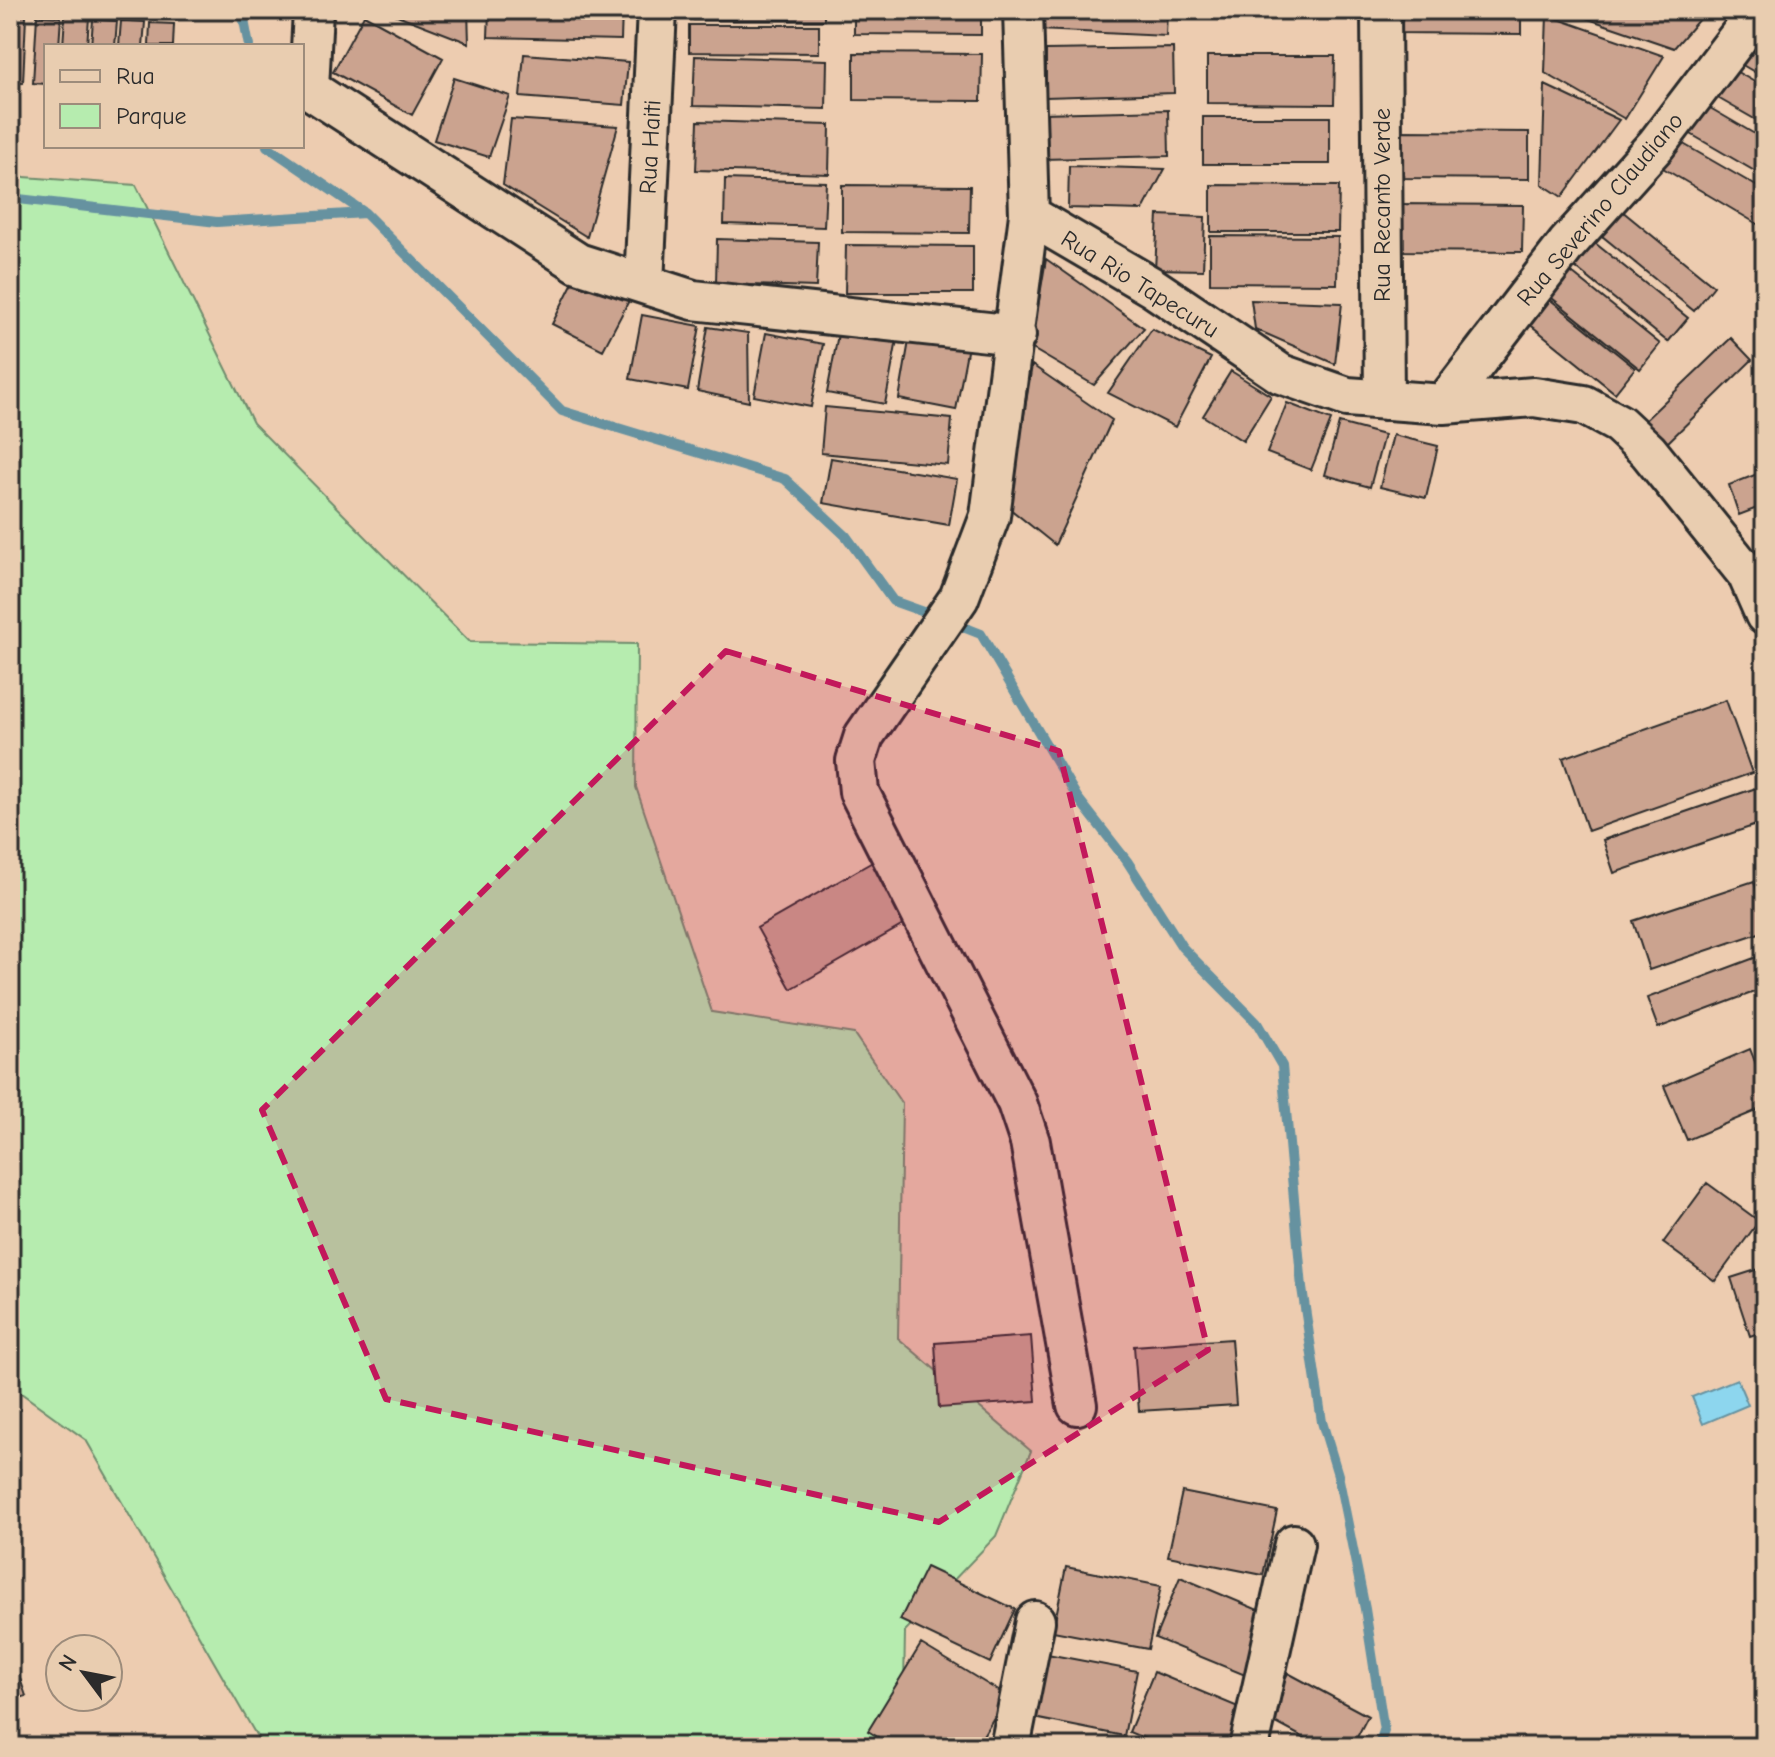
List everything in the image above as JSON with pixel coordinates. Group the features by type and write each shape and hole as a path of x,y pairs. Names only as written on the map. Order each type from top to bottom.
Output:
{"street":[{"path":"313,10 309,89 578,263 693,300 1016,335"},
{"name":"Rua Haiti","path":"644,284 657,10"},
{"path":"1023,10 1029,215 1016,335 990,516 959,598 864,736 856,761 859,792 1017,1103 1030,1142 1077,1405"},
{"name":"Rua Recanto Verde","path":"1381,10 1384,400"},
{"name":"Rua Severino Claudiano","path":"1444,404 1567,244 1656,145 1753,24"},
{"name":"Rua Rio Tapecuru","path":"1029,215 1152,287 1281,374 1347,397 1444,404 1534,397 1584,405 1619,424 1648,451 1747,574 1765,615"},
{"path":"1249,1747 1294,1544"},
{"path":"1010,1747 1035,1621"}],"highlighted area":[{"path":"726,651 1059,751 1208,1350 939,1522 386,1399 262,1110"}],"green space":[{"path":"10,176 136,185 253,423 470,642 637,644 636,787 712,1012 854,1034 902,1104 898,1338 1031,1451 996,1536 905,1631 903,1747 263,1747 86,1440 10,1385"}],"water":[{"path":"1737,1379 1748,1405 1703,1424 1692,1397"}],"building":[{"path":"384,10 468,10 469,43"},
{"path":"489,10 622,10 621,40 488,37"},
{"path":"694,10 824,10 824,20 694,20"},
{"path":"854,10 981,10 981,35 854,34"},
{"path":"1040,10 1167,10 1166,36 1039,30"},
{"path":"1394,10 1521,10 1521,34 1394,33"},
{"path":"1562,10 1707,10 1674,48"},
{"path":"10,15 26,16 23,83 10,82"},
{"path":"364,15 443,58 412,115 333,72"},
{"path":"1547,15 1664,56 1625,119 1545,73"},
{"path":"37,16 61,17 59,44 44,44 44,84 33,83"},
{"path":"65,16 89,17 87,44 63,44"},
{"path":"93,20 117,21 115,44 91,44"},
{"path":"121,21 145,22 143,44 119,44"},
{"path":"150,23 174,24 173,44 149,44"},
{"path":"689,25 819,25 819,53 689,52"},
{"path":"1748,31 1765,41 1765,78 1732,59"},
{"path":"1173,48 1174,93 1046,97 1046,50"},
{"path":"854,53 982,54 981,101 854,100"},
{"path":"524,54 628,62 624,105 520,97"},
{"path":"695,56 827,60 826,109 693,106"},
{"path":"1207,56 1335,56 1334,104 1207,103"},
{"path":"1732,69 1765,88 1765,125 1716,97"},
{"path":"454,78 510,96 489,157 434,140"},
{"path":"1545,85 1619,120 1562,197 1542,184"},
{"path":"1705,105 1765,140 1765,177 1689,133"},
{"path":"1168,110 1169,156 1042,159 1041,113"},
{"path":"1203,117 1330,117 1330,164 1203,164"},
{"path":"511,119 618,126 587,237 503,185"},
{"path":"698,121 830,125 829,174 696,170"},
{"path":"1402,131 1529,132 1529,179 1401,178"},
{"path":"1666,134 1765,191 1765,215 1759,225 1651,161"},
{"path":"1069,166 1165,169 1143,210 1068,208"},
{"path":"725,179 826,182 824,227 724,224"},
{"path":"842,185 970,186 969,233 842,232"},
{"path":"1211,185 1339,186 1338,232 1211,232"},
{"path":"1395,204 1523,205 1522,252 1395,251"},
{"path":"1616,206 1714,286 1694,311 1596,231"},
{"path":"1158,215 1205,217 1203,270 1155,269"},
{"path":"1210,236 1338,237 1337,284 1210,283"},
{"path":"717,239 818,242 816,287 716,284"},
{"path":"1590,239 1688,318 1668,342 1570,263"},
{"path":"846,245 973,246 973,293 845,293"},
{"path":"1046,259 1144,328 1094,385 1031,348"},
{"path":"1562,265 1660,344 1640,369 1542,290"},
{"path":"581,266 633,293 603,350 552,324"},
{"path":"1537,289 1635,368 1615,393 1517,314"},
{"path":"1251,300 1342,303 1335,364 1255,329"},
{"path":"642,315 700,326 688,390 630,379"},
{"path":"708,327 748,333 749,402 697,391"},
{"path":"839,329 897,340 885,404 827,393"},
{"path":"1152,329 1211,358 1175,427 1108,393"},
{"path":"766,333 823,344 811,407 754,396"},
{"path":"910,335 968,346 956,410 899,399"},
{"path":"1731,338 1752,360 1662,448 1640,425"},
{"path":"1032,365 1112,420 1055,545 1009,508"},
{"path":"1231,371 1271,396 1243,441 1203,416"},
{"path":"1287,403 1331,420 1311,470 1267,453"},
{"path":"825,407 952,419 948,465 821,453"},
{"path":"1339,423 1384,435 1370,487 1325,475"},
{"path":"1393,435 1438,446 1426,498 1380,487"},
{"path":"831,458 957,479 949,525 823,503"},
{"path":"1765,471 1765,505 1739,515 1729,485"},
{"path":"1726,700 1752,773 1588,831 1563,758"},
{"path":"1765,785 1765,822 1614,873 1603,840"},
{"path":"876,860 910,921 791,989 757,928"},
{"path":"1754,881 1765,916 1765,931 1649,970 1633,921"},
{"path":"1765,954 1765,988 1658,1028 1647,998"},
{"path":"1750,1049 1765,1087 1765,1107 1687,1140 1664,1086"},
{"path":"1707,1183 1759,1221 1715,1281 1663,1243"},
{"path":"1765,1267 1765,1331 1750,1336 1731,1278"},
{"path":"1031,1336 1036,1401 939,1408 935,1343"},
{"path":"1231,1339 1236,1405 1139,1411 1134,1346"},
{"path":"1182,1492 1277,1511 1263,1575 1168,1556"},
{"path":"926,1567 1015,1609 990,1663 900,1620"},
{"path":"1066,1567 1161,1586 1148,1649 1053,1631"},
{"path":"1180,1577 1270,1615 1245,1675 1155,1638"},
{"path":"921,1644 1007,1696 976,1747 894,1747 868,1731"},
{"path":"10,1649 26,1696 10,1701"},
{"path":"1042,1653 1137,1671 1124,1736 1029,1717"},
{"path":"1154,1672 1243,1709 1227,1747 1165,1747 1129,1732"},
{"path":"1288,1673 1368,1716 1352,1747 1321,1747 1265,1717"}],"waterway":[{"path":"242,10 249,44"},
{"path":"270,148 365,213"},
{"path":"10,198 217,222 365,213 562,411 785,479 846,536 893,601 938,617"},
{"path":"953,623 981,634 1077,797 1127,861 1182,947 1257,1023 1282,1066 1302,1288 1322,1422 1338,1475 1365,1609 1384,1731 1378,1747"}]}
